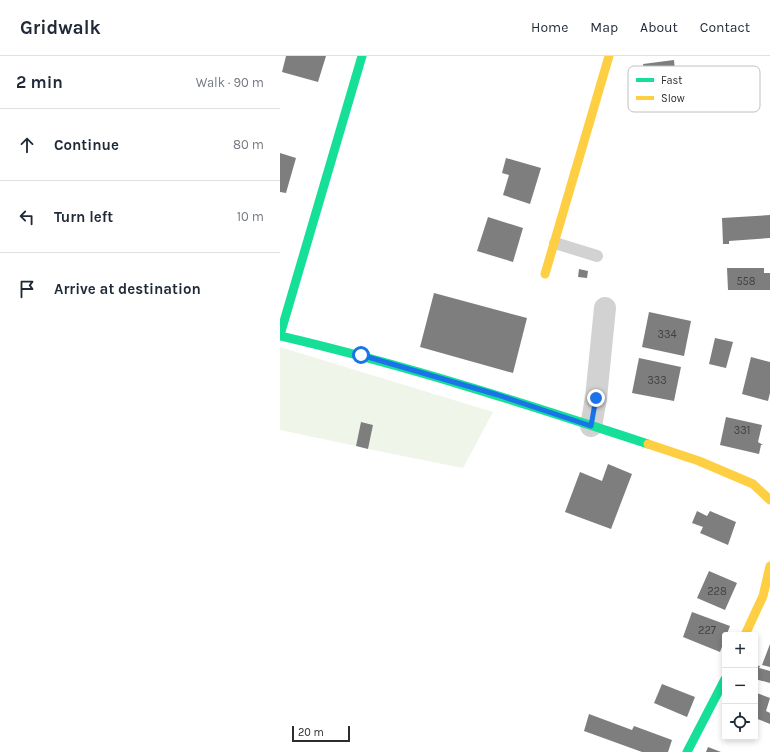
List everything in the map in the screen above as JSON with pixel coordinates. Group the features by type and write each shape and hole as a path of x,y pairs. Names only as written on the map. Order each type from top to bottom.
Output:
{"street":[{"path":"362,56 280,336 361,355 498,395 700,461 753,484 770,500"},
{"path":"545,274 609,56"},
{"path":"591,426 596,398 605,308"},
{"path":"746,632 763,596 770,566"},
{"path":"687,752 722,685"}],"lane":[{"path":"555,243 597,256"}],"shaded area":[{"path":"280,347 493,412 463,468 368,449 373,425 361,422 356,446 280,430"}],"building":[{"path":"286,56 326,56 318,82 282,72"},
{"path":"674,60 675,66 643,66 643,64"},
{"path":"280,153 296,158 286,193 280,192"},
{"path":"506,158 541,168 530,204 503,195 509,175 502,173"},
{"path":"770,215 770,238 729,241 729,244 723,244 722,218"},
{"path":"488,217 523,228 513,262 477,251"},
{"path":"727,268 764,268 764,273 770,273 770,290 728,290"},
{"path":"579,269 588,271 587,278 578,277"},
{"path":"434,293 527,318 513,373 420,347"},
{"path":"649,312 691,321 684,356 642,347"},
{"path":"715,338 733,342 726,368 709,364"},
{"path":"751,357 770,362 770,393 768,401 742,394"},
{"path":"639,358 681,367 674,401 632,393"},
{"path":"726,417 762,425 758,442 763,445 761,445 759,454 720,445"},
{"path":"361,422 373,425 368,449 356,446"},
{"path":"608,464 632,474 611,529 565,512 580,472 602,481"},
{"path":"697,511 707,516 710,511 736,522 728,545 700,533 703,527 692,523"},
{"path":"709,571 737,583 725,610 697,598"},
{"path":"692,612 730,626 728,632 722,632 722,647 720,652 683,637"},
{"path":"770,644 770,667 762,665"},
{"path":"758,666 760,666 759,668 770,671 770,683 758,680"},
{"path":"662,684 695,697 687,717 654,703"},
{"path":"758,693 770,698 766,711 770,713 770,724 758,719"},
{"path":"589,714 632,730 634,726 672,740 668,752 642,752 584,731"},
{"path":"708,747 721,752 706,752"}],"traffic: fast":[{"path":"280,335 362,56"},
{"path":"280,336 419,372 648,444"},
{"path":"687,752 722,685"}],"traffic: slow":[{"path":"545,274 609,56"},
{"path":"648,444 699,461 753,484 770,500"},
{"path":"746,632 763,596 770,566"}],"route":[{"path":"361,355 498,395 591,426 596,398"}]}
